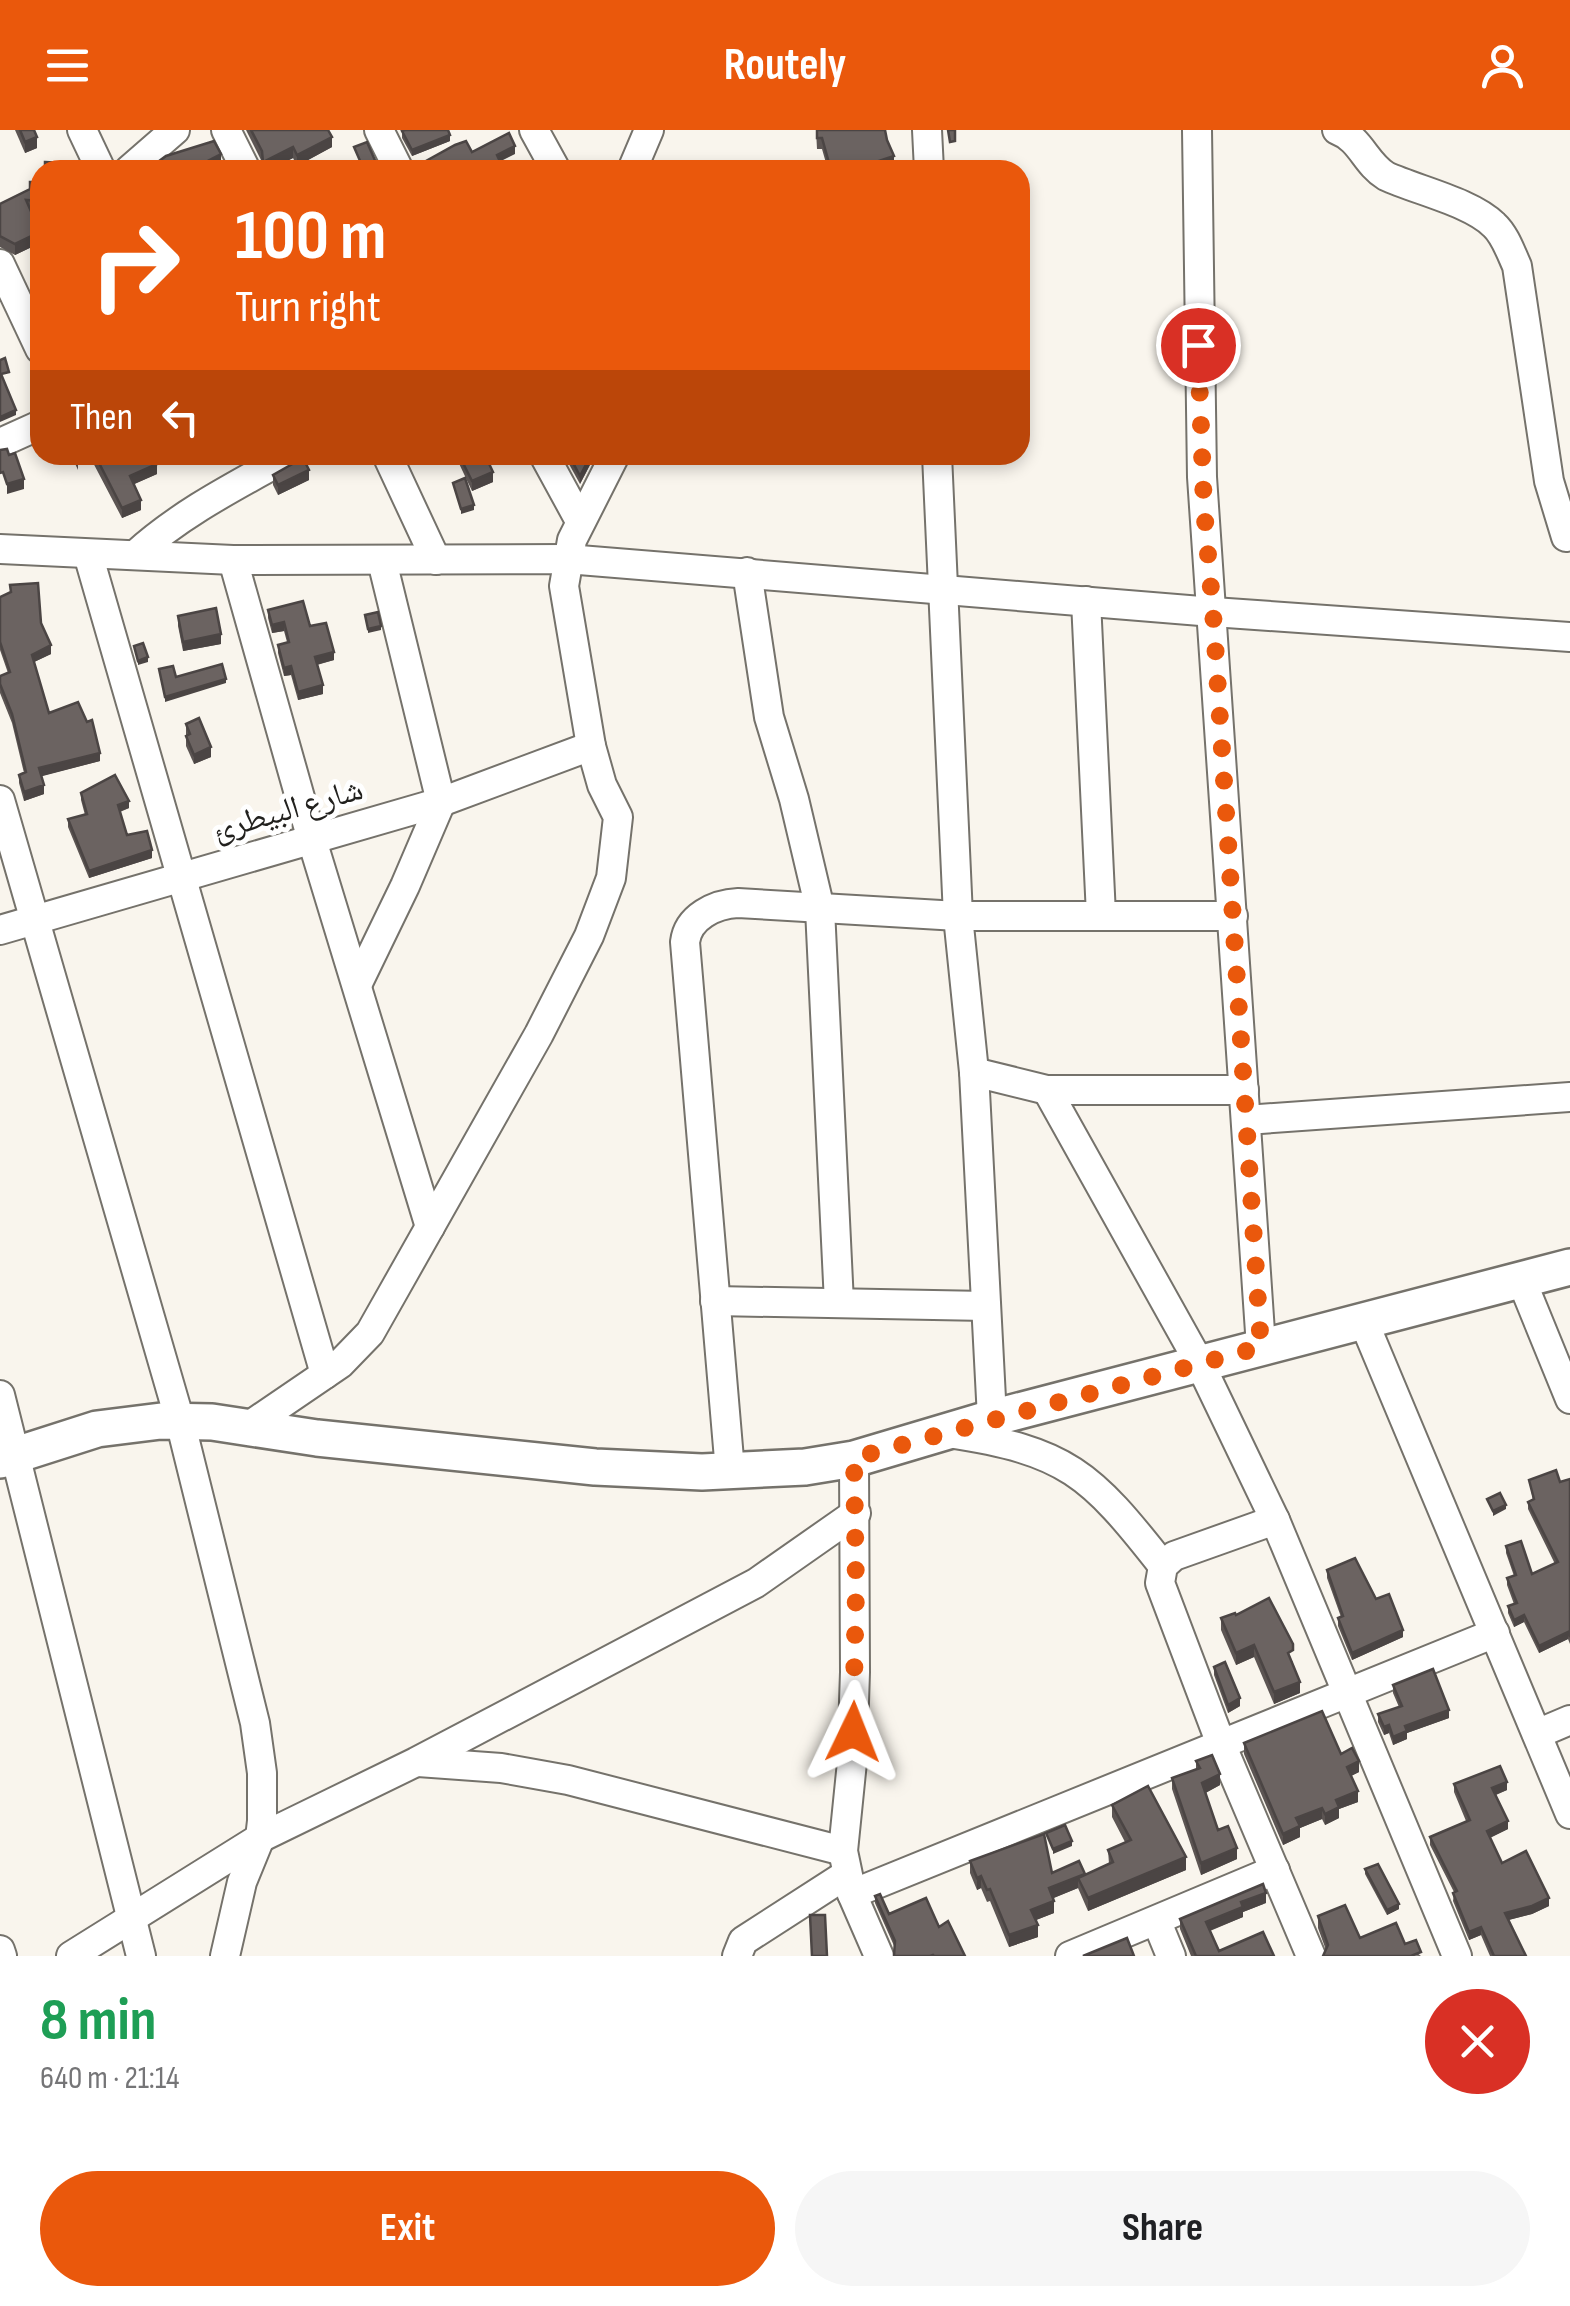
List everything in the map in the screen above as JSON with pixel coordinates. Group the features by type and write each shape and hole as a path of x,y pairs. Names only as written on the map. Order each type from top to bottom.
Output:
{"main road":[{"path":"8,1457 96,1429 180,1421 596,1467 730,1471 805,1467 854,1458 992,1418 1570,1267"}],"street":[{"path":"82,130 96,160"},
{"path":"140,160 175,130"},
{"path":"226,130 241,160"},
{"path":"379,130 394,160"},
{"path":"534,130 550,160"},
{"path":"636,160 649,130"},
{"path":"928,130 928,160"},
{"path":"1197,130 1202,477 1261,1347"},
{"path":"1337,130 1353,138 1374,168 1386,176 1494,224 1509,248 1518,266 1549,481 1569,538"},
{"path":"0,264 30,327"},
{"path":"0,443 30,430"},
{"path":"134,555 206,502 273,465"},
{"path":"392,465 436,560"},
{"path":"550,465 580,520"},
{"path":"249,1426 350,1356 370,1332 539,1034 589,936 611,878 618,817 602,785 591,746 564,599 567,559 580,520 610,465"},
{"path":"937,465 958,916 974,1072 992,1418"},
{"path":"0,549 232,560 567,559 1570,637"},
{"path":"88,554 325,1374"},
{"path":"232,560 430,1227"},
{"path":"357,984 442,802 382,561"},
{"path":"746,572 769,717 794,799 820,909 839,1303"},
{"path":"1086,601 1102,915"},
{"name":"شارع البيطرئ","path":"0,930 442,802 591,746"},
{"path":"0,800 180,1421 256,1722 263,1790 260,1838 242,1882 225,1956"},
{"path":"730,1471 686,934 694,921 724,904 958,916 1233,916"},
{"path":"974,1072 1046,1090 1244,1090"},
{"path":"1046,1090 1200,1364 1275,1520 1457,1956"},
{"path":"1246,1120 1570,1097"},
{"path":"1521,1279 1570,1399"},
{"path":"715,1301 986,1306"},
{"path":"1362,1320 1570,1814"},
{"path":"0,1395 8,1457 142,1956"},
{"path":"943,1432 1014,1444 1078,1473 1107,1496 1163,1566"},
{"path":"854,1458 852,1762 847,1873 879,1956"},
{"path":"70,1956 260,1838 416,1762 756,1583 856,1513"},
{"path":"1275,1520 1178,1554 1163,1566 1160,1574 1163,1597 1221,1744 1311,1956"},
{"path":"738,1956 744,1942 847,1873 1221,1744 1495,1633"},
{"path":"1537,1734 1570,1720"},
{"path":"416,1762 501,1768 568,1780 847,1873"},
{"path":"1070,1956 1275,1870"},
{"path":"1157,1922 1171,1956"}],"building":[{"path":"20,130 34,130 37,137 25,142"},
{"path":"251,130 328,130 332,137 297,155 293,147 263,160"},
{"path":"448,130 450,135 412,150 402,131"},
{"path":"817,130 885,130 894,156 882,160 828,160 822,138 817,138"},
{"path":"948,130 955,130 955,141 950,142"},
{"path":"509,133 515,146 497,155 499,160 428,160 466,141 472,152"},
{"path":"214,141 221,154 210,160 161,160"},
{"path":"367,142 375,160 360,160 354,147"},
{"path":"30,189 30,200 26,200 30,237 15,244 0,236 0,204"},
{"path":"5,358 9,372 1,374 16,410 0,417 0,360"},
{"path":"7,449 9,455 15,453 24,479 7,484 3,472 0,473 0,450"},
{"path":"100,465 155,465 130,476 141,500 122,508"},
{"path":"291,465 306,465 309,470 278,485 273,475"},
{"path":"464,465 490,465 493,472 472,481"},
{"path":"574,465 586,465 580,476"},
{"path":"465,478 474,505 461,509 453,483"},
{"path":"38,583 41,623 51,645 32,655 49,713 78,702 87,722 92,720 100,753 39,768 44,785 24,792 19,775 26,772 12,714 0,684 0,676 10,672 0,642 0,597 11,592 10,585"},
{"path":"303,601 310,626 326,623 334,652 315,657 323,685 298,692 291,666 284,668 278,645 289,642 284,622 272,625 268,610"},
{"path":"216,608 221,634 183,642 178,616"},
{"path":"378,612 381,626 368,629 365,615"},
{"path":"143,643 148,657 138,661 134,646"},
{"path":"222,664 226,679 165,697 159,669 173,666 176,677"},
{"path":"199,718 211,747 194,755 186,724"},
{"path":"115,775 129,801 118,805 127,835 147,831 152,850 89,871 68,819 87,814 81,793"},
{"path":"1556,1470 1560,1482 1570,1479 1570,1637 1568,1632 1539,1646 1524,1615 1514,1620 1508,1606 1517,1603 1507,1578 1516,1575 1506,1546 1521,1541 1532,1574 1558,1562 1528,1502 1534,1499 1529,1480"},
{"path":"1500,1493 1506,1505 1493,1511 1487,1499"},
{"path":"1355,1558 1376,1599 1389,1594 1403,1630 1352,1653 1338,1618 1343,1616 1327,1570"},
{"path":"1269,1598 1293,1644 1288,1653 1300,1682 1274,1692 1254,1645 1236,1653 1221,1618"},
{"path":"1225,1662 1240,1698 1228,1705 1214,1667"},
{"path":"1433,1669 1449,1710 1405,1726 1407,1731 1393,1737 1389,1725 1384,1727 1378,1714 1402,1706 1393,1685"},
{"path":"1322,1711 1341,1754 1352,1748 1359,1761 1347,1767 1358,1791 1336,1800 1339,1807 1325,1814 1322,1808 1296,1818 1300,1826 1283,1834 1244,1743"},
{"path":"1212,1755 1220,1774 1202,1783 1218,1830 1228,1826 1237,1848 1201,1863 1172,1778 1200,1768 1196,1761"},
{"path":"1500,1766 1507,1782 1492,1788 1508,1821 1487,1831 1502,1863 1526,1851 1549,1898 1505,1913 1526,1956 1494,1956 1481,1927 1469,1932 1453,1893 1457,1891 1430,1837 1470,1820 1454,1784"},
{"path":"1148,1786 1186,1857 1088,1898 1078,1878 1113,1862 1108,1850 1131,1840 1112,1805"},
{"path":"1065,1825 1072,1841 1053,1849 1046,1833"},
{"path":"1044,1834 1052,1873 1079,1861 1085,1874 1049,1888 1054,1901 1031,1910 1038,1925 1009,1935 990,1889 987,1890 981,1876 977,1878 970,1861"},
{"path":"1378,1864 1399,1904 1387,1910 1365,1869"},
{"path":"1263,1884 1266,1893 1206,1922 1219,1951 1263,1932 1274,1956 1196,1956 1180,1919"},
{"path":"880,1894 889,1914 926,1898 939,1927 948,1921 965,1956 894,1956 895,1941 875,1896"},
{"path":"1345,1905 1360,1938 1396,1923 1405,1944 1416,1940 1421,1952 1411,1956 1323,1956 1328,1945 1318,1916"},
{"path":"810,1915 825,1915 827,1956 812,1956"},
{"path":"1127,1938 1134,1956 1083,1956"}],"route":[{"path":"853,1732 854,1458 1261,1347 1213,612 1207,570 1198,345"}]}
